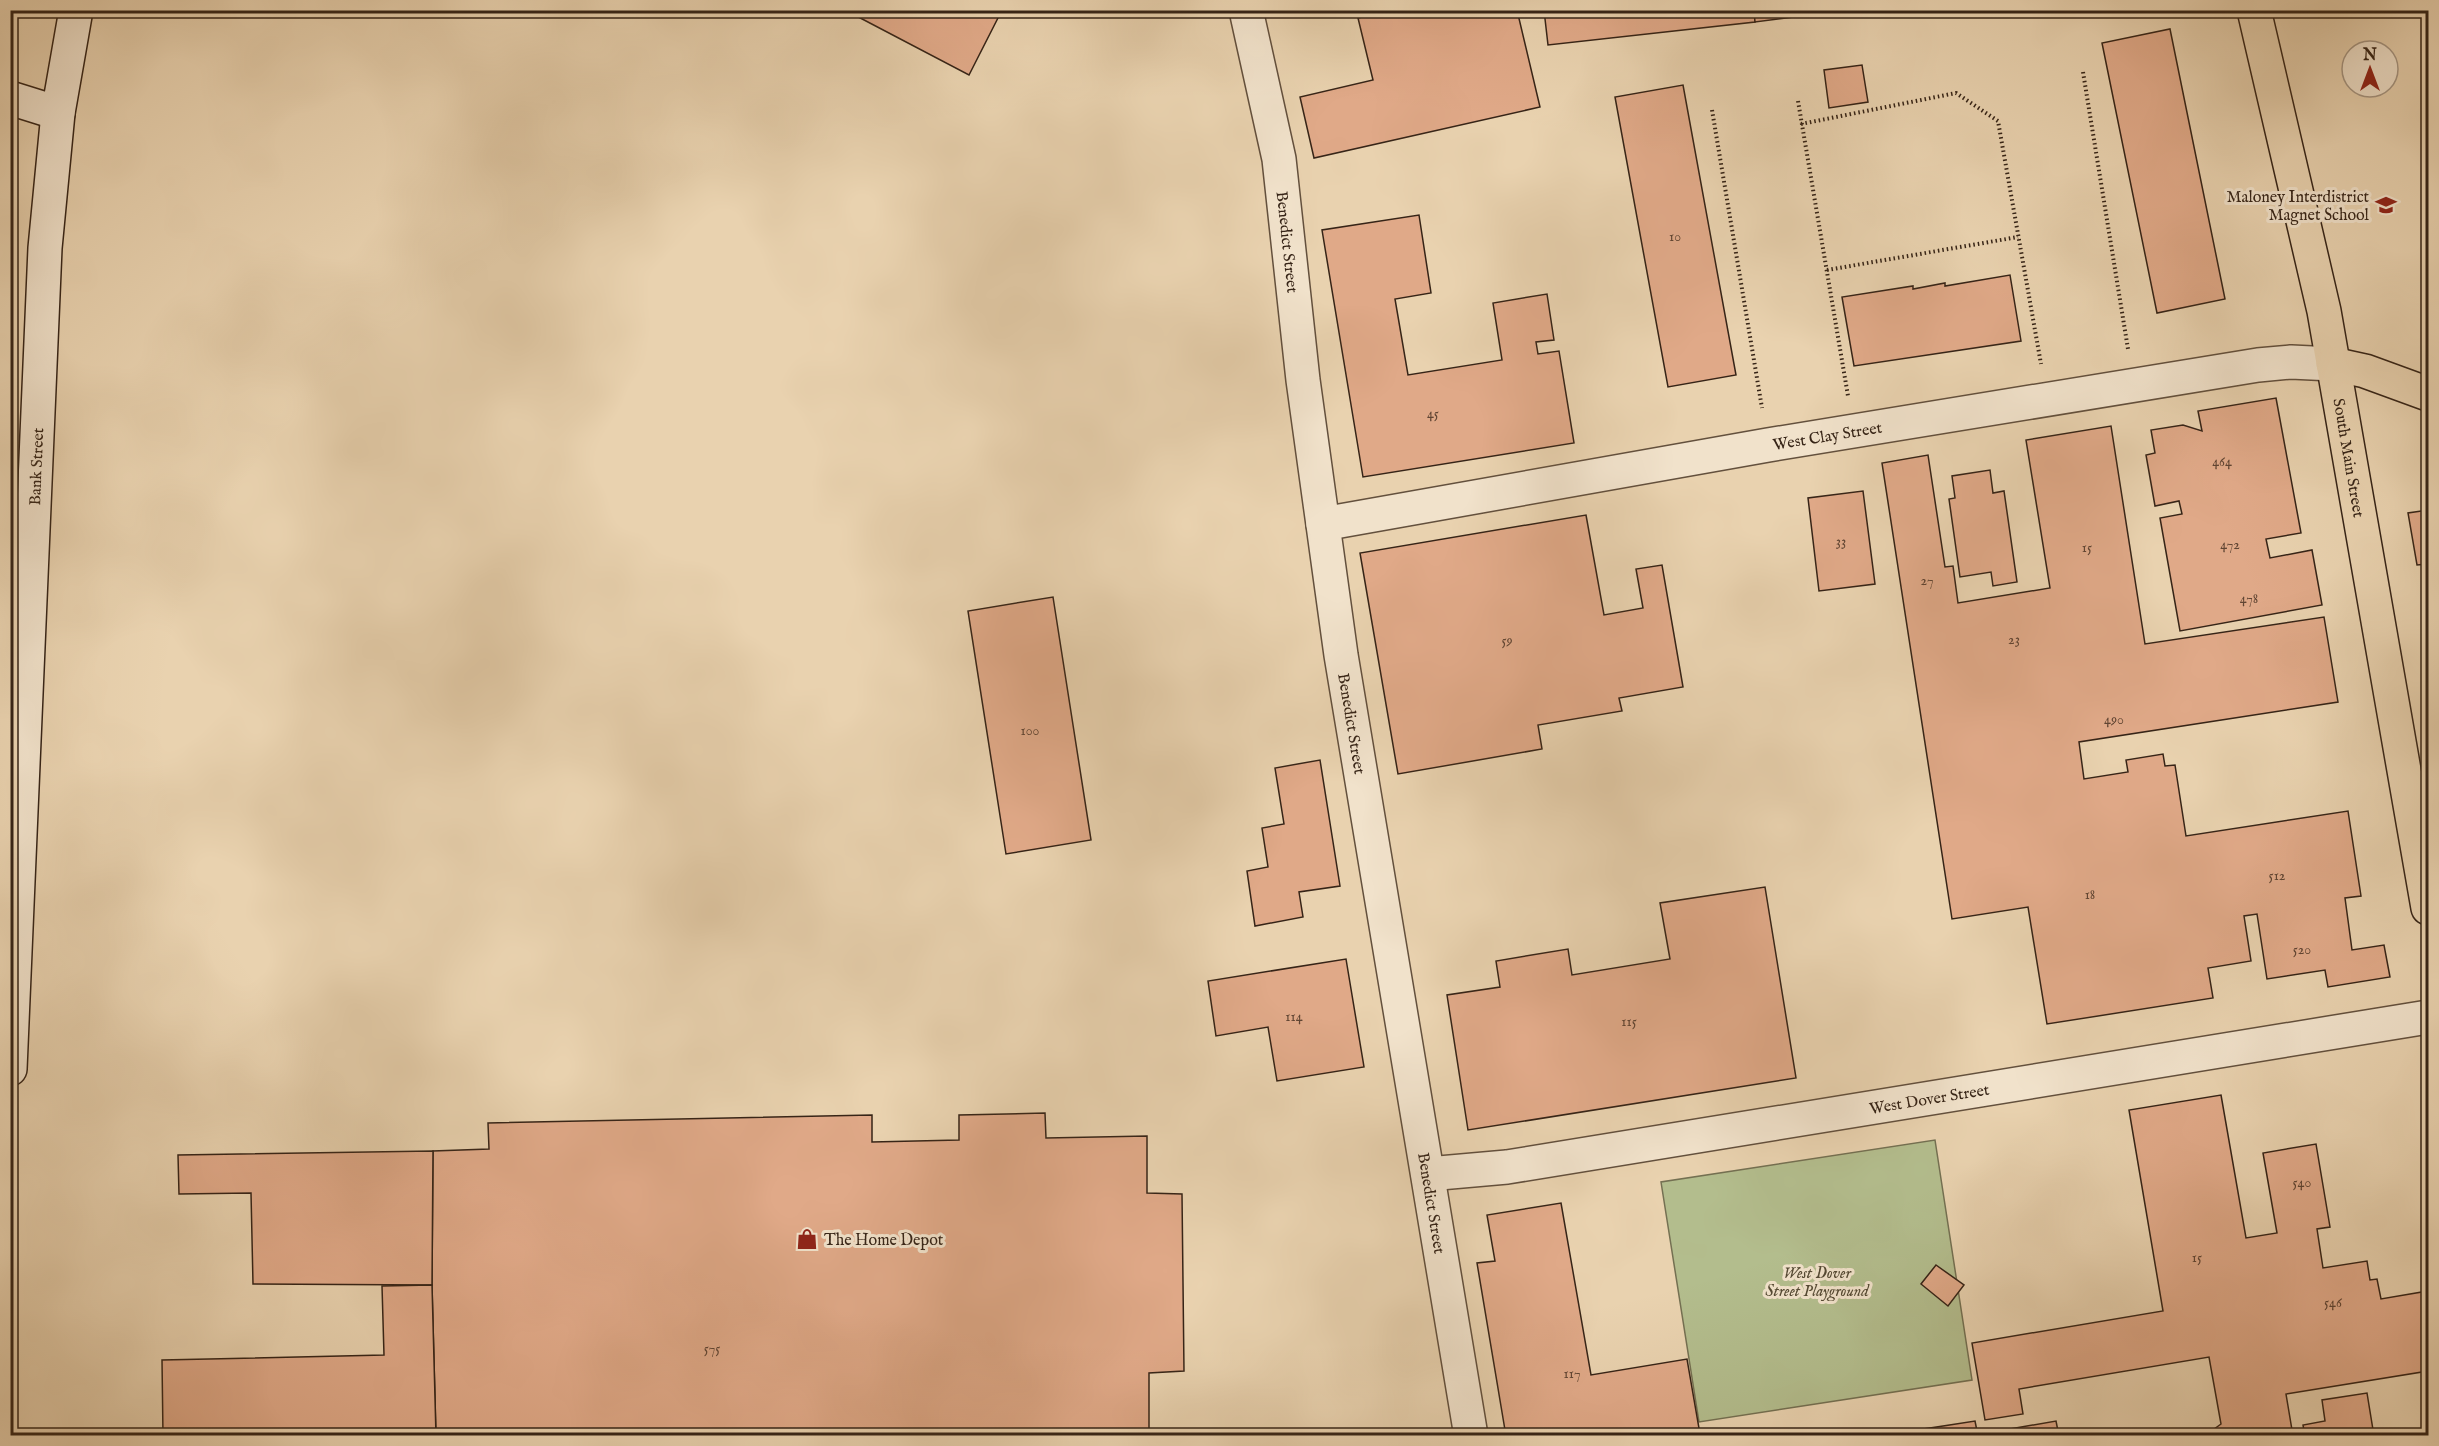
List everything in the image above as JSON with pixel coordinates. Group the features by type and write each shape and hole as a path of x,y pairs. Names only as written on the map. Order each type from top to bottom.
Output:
{"main road":[{"name":"South Main Street","path":"2254,10 2324,311 2428,908"},
{"path":"2333,364 2365,370 2428,394"}],"street":[{"name":"Bank Street","path":"10,1069 45,248 58,114 76,10"},
{"name":"Benedict Street","path":"1246,10 1279,159 1296,324 1341,655 1471,1436"},
{"path":"10,98 58,114"},
{"name":"West Clay Street","path":"1323,524 1768,445 2258,365 2292,362 2333,364"},
{"name":"West Dover Street","path":"1428,1174 1507,1167 2428,1017"}],"path":[{"path":"2083,72 2134,385"},
{"path":"1802,124 1956,93 1998,121 2047,399"},
{"path":"1798,101 1855,431"},
{"path":"1712,110 1768,445"},
{"path":"1827,270 2018,237"}],"green space":[{"name":"West Dover Street Playground","path":"1935,1140 1972,1380 1699,1422 1661,1182"}],"building":[{"path":"845,10 1002,10 969,75"},
{"path":"1389,10 1517,10 1540,107 1314,158 1300,97 1373,80 1358,18"},
{"path":"1544,10 1754,10 1755,22 1548,45"},
{"path":"1754,10 1849,10 1755,22"},
{"path":"2170,29 2225,299 2157,313 2102,43"},
{"path":"1862,65 1868,102 1829,108 1824,70"},
{"path":"1683,85 1736,375 1668,387 1615,97"},
{"path":"1419,215 1431,293 1395,299 1408,375 1502,360 1493,303 1547,294 1554,340 1536,342 1538,354 1559,351 1574,443 1363,477 1322,230"},
{"path":"2010,275 2021,341 1854,366 1842,297 1913,286 1913,289 1945,283 1945,286"},
{"path":"2276,398 2301,533 2266,539 2270,558 2312,550 2322,605 2180,631 2160,518 2182,514 2179,501 2155,506 2146,455 2155,453 2151,430 2183,425 2202,431 2198,411"},
{"path":"2111,426 2145,644 2324,617 2338,702 2079,742 2084,779 2128,772 2126,760 2163,754 2165,766 2175,765 2186,836 2348,811 2361,896 2345,898 2352,950 2384,945 2390,977 2328,987 2325,970 2267,979 2257,914 2244,916 2251,961 2208,968 2213,998 2047,1024 2028,907 1952,919 1882,463 1928,455 1945,567 1953,566 1958,603 2050,588 2026,440"},
{"path":"1990,470 1993,493 2004,491 2017,582 1993,586 1991,572 1960,577 1949,499 1955,498 1952,476"},
{"path":"1863,491 1875,584 1819,591 1808,498"},
{"path":"2428,510 2428,564 2417,565 2408,513"},
{"path":"1586,515 1604,615 1643,608 1636,569 1662,565 1683,687 1619,698 1622,711 1538,725 1542,749 1398,774 1360,553"},
{"path":"1053,597 1091,840 1006,854 968,611"},
{"path":"1320,760 1340,886 1299,892 1303,917 1255,926 1247,871 1268,867 1262,828 1284,824 1275,768"},
{"path":"1765,887 1796,1078 1468,1130 1447,995 1500,987 1496,961 1568,949 1572,975 1670,959 1660,903"},
{"path":"1346,959 1364,1067 1277,1081 1268,1027 1216,1036 1208,981"},
{"path":"2221,1095 2246,1238 2277,1233 2263,1153 2316,1144 2330,1227 2317,1229 2323,1268 2367,1261 2370,1280 2377,1279 2381,1299 2428,1291 2428,1371 2286,1394 2293,1436 2211,1436 2210,1432 2221,1424 2209,1357 2019,1389 2023,1414 1985,1420 1972,1343 2163,1311 2129,1110"},
{"name":"The Home Depot","path":"1045,1113 1046,1138 1147,1136 1147,1193 1182,1194 1184,1371 1149,1373 1149,1436 436,1436 432,1285 433,1151 489,1149 488,1123 872,1115 872,1142 959,1140 959,1115"},
{"path":"433,1151 432,1285 253,1284 251,1193 179,1194 178,1155"},
{"path":"1561,1203 1591,1375 1687,1359 1700,1434 1506,1436 1477,1263 1495,1261 1487,1215"},
{"path":"1936,1265 1964,1285 1948,1306 1921,1284"},
{"path":"432,1285 436,1436 163,1436 162,1360 384,1355 382,1286"},
{"path":"2367,1393 2374,1436 2305,1436 2303,1425 2325,1421 2322,1400"},
{"path":"1975,1421 1978,1436 1925,1436 1924,1429"},
{"path":"2056,1421 2059,1436 1990,1436 1993,1432"}],"place":[{"name":"Maloney Interdistrict Magnet School","path":"2386,205"},
{"name":"The Home Depot","path":"807,1239"}]}
